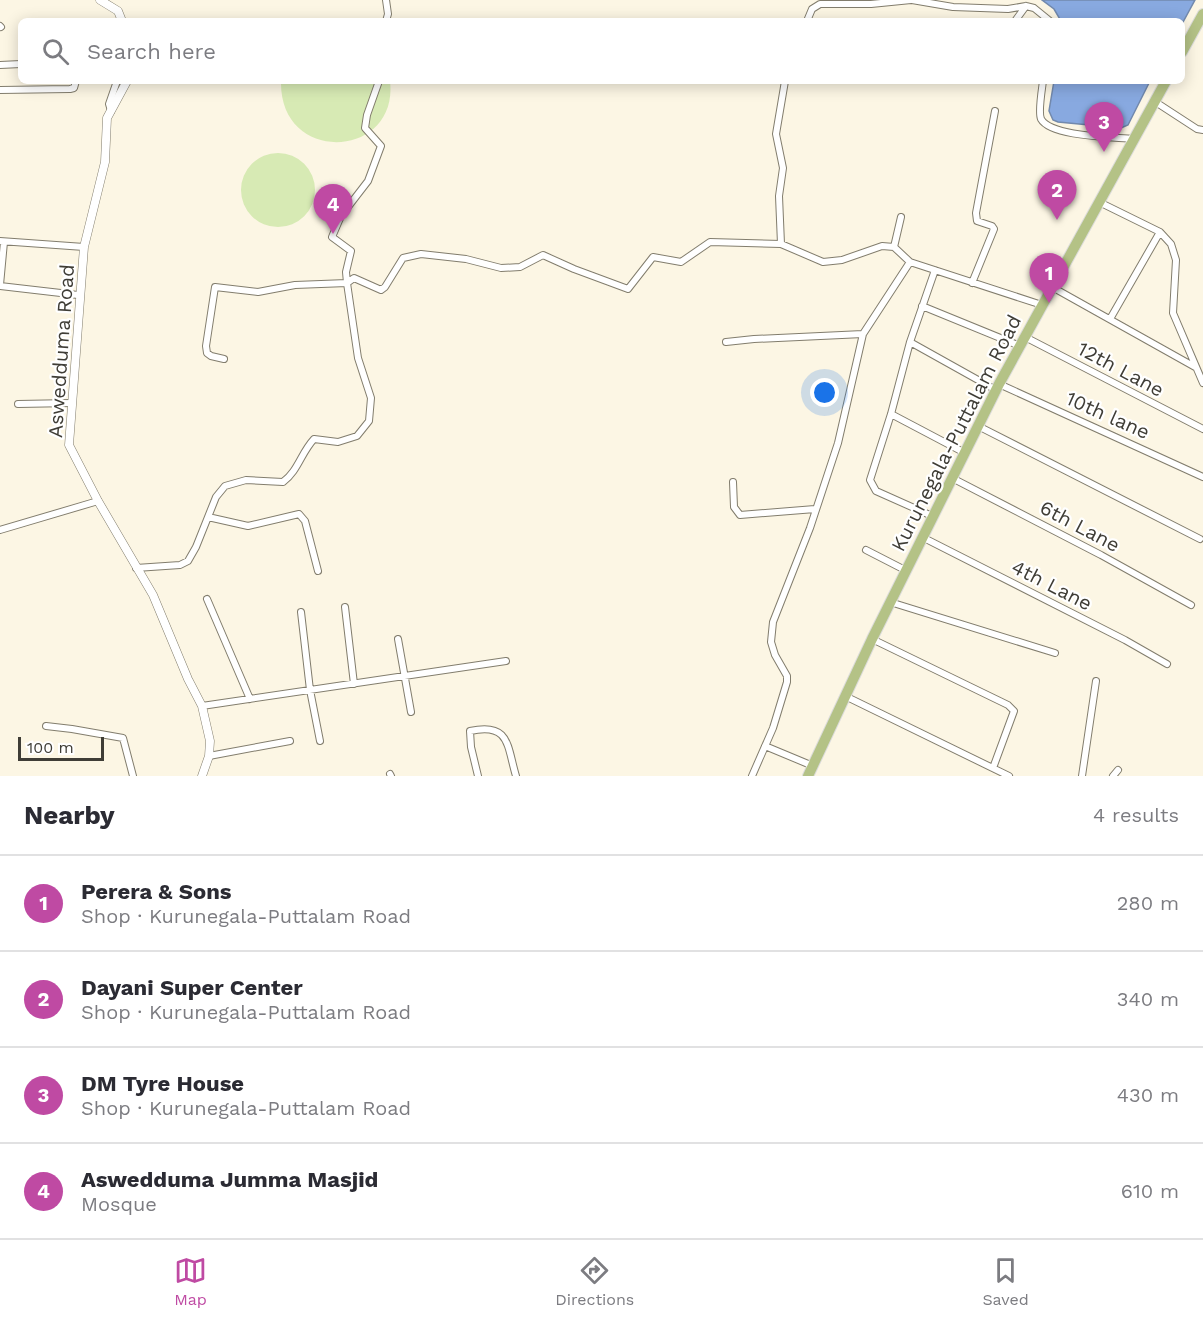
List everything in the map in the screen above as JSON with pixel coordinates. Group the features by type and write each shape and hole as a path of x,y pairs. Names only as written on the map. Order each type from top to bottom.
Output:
{"highway":[{"path":"1185,47 1203,14"},
{"name":"Kurunegala-Puttalam Road","path":"811,771 905,570 997,387 1164,84"}],"street":[{"path":"100,0 118,11 121,18"},
{"path":"386,0 387,18"},
{"path":"808,18 812,9 820,4 911,0 953,7 1008,9 1026,6 1035,8 1047,18"},
{"path":"1017,18 1026,6"},
{"path":"0,65 18,64"},
{"path":"0,90 70,89 74,88 75,84"},
{"path":"111,112 109,104 116,84"},
{"name":"Aswedduma Road","path":"125,84 107,118 105,162 84,247 69,445 98,501 153,595 188,679 202,706 210,741 209,756 202,776"},
{"path":"136,568 180,566 188,561 216,497 225,486 246,480 283,482 292,475 307,446 314,439 338,442 357,436 369,421 371,398 358,358 347,283 346,272 351,250 332,237 341,216 368,181 381,146 365,129 367,115 378,84"},
{"path":"781,244 779,196 783,168 776,134 784,84"},
{"path":"1043,84 1040,115 1046,124 1063,132 1133,139"},
{"path":"1154,101 1197,129 1203,130"},
{"path":"972,283 994,229 992,226 977,221 976,217 995,111"},
{"path":"1099,202 1160,232 1171,243 1176,260 1173,313 1203,383"},
{"path":"894,247 901,217"},
{"path":"1110,319 1160,232"},
{"path":"78,295 0,285 2,242 84,247"},
{"path":"224,359 211,356 207,353 206,346 215,287 258,292 295,285 347,283 354,278 381,290 403,258 421,254 466,259 501,268 520,267 543,255 628,289 653,257 681,262 710,242 781,244 823,262 842,260 882,246 894,247 910,262 1042,305"},
{"path":"753,776 773,728 787,682 787,676 771,642 773,622 810,528 846,416 854,368 863,334 910,262"},
{"path":"932,516 876,491 870,480 910,342 935,270"},
{"path":"1052,286 1196,367"},
{"name":"12th Lane","path":"922,306 1022,341 1203,429"},
{"path":"726,342 863,334"},
{"name":"10th lane","path":"910,342 997,387 1203,477"},
{"path":"18,404 72,403"},
{"path":"891,414 965,453"},
{"path":"978,426 1200,539"},
{"name":"6th Lane","path":"952,478 1101,555 1191,605"},
{"path":"733,482 735,507 740,515 815,509"},
{"path":"0,530 98,501"},
{"path":"208,517 248,526 299,514 305,520 318,571"},
{"name":"4th Lane","path":"922,537 1125,640 1167,664"},
{"path":"866,550 905,570"},
{"path":"207,599 250,699"},
{"path":"890,602 1055,653"},
{"path":"345,607 354,684"},
{"path":"301,612 310,690 320,741"},
{"path":"398,639 411,712"},
{"path":"872,639 1008,705 1014,711 993,768"},
{"path":"202,706 506,661"},
{"path":"1082,776 1096,681"},
{"path":"846,696 1008,776"},
{"path":"45,726 123,738 133,776"},
{"path":"478,776 471,747 470,731 483,728 496,730 506,739 516,776"},
{"path":"209,756 290,741"},
{"path":"765,746 811,771"}],"green space":[{"path":"281,84 390,84 388,107 376,126 359,138 338,142 317,139 298,128 285,109"},
{"path":"271,153 285,153 299,159 309,169 315,183 313,204 299,221 285,227 271,227 257,221 247,211 241,197 241,183 247,169 257,159"}],"water":[{"path":"1042,0 1195,0 1185,18 1059,18 1054,9"},
{"path":"1054,84 1148,84 1128,125 1121,128 1058,122 1053,120 1049,111"}],"place":[{"name":"DM Tyre House","path":"1104,152"},
{"name":"Dayani Super Center","path":"1057,220"},
{"name":"Aswedduma Jumma Masjid","path":"333,234"},
{"name":"Perera & Sons","path":"1049,303"}]}
